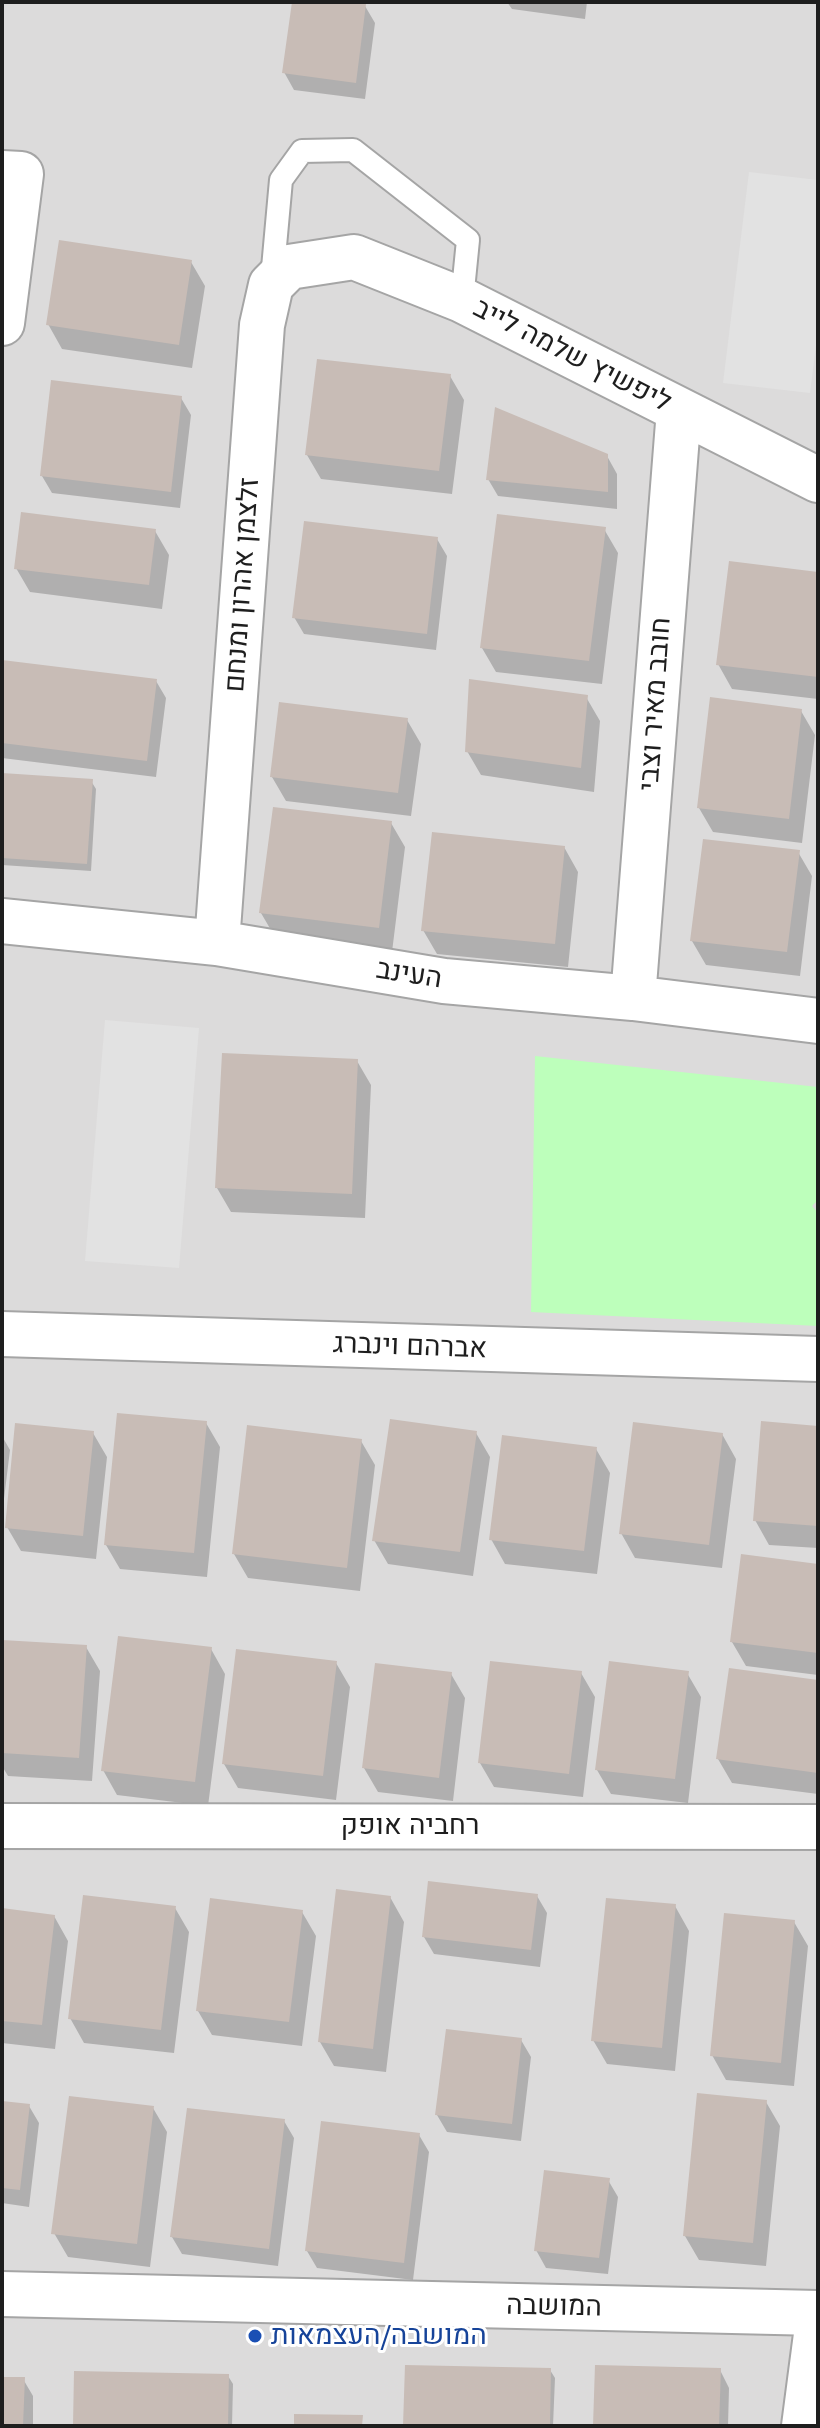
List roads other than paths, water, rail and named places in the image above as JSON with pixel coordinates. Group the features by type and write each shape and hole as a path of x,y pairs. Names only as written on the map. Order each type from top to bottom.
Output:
{"street":[{"path":"2,173 21,174 2,323"},
{"name":"ליפשיץ שלמה לייב","path":"271,285 289,267 354,257 462,300 818,480"},
{"name":"זלצמן אהרון ומנחם","path":"217,943 262,325 271,285"},
{"name":"חובב מאיר וצבי","path":"633,998 679,410"},
{"name":"העינב","path":"2,921 217,943 444,981 633,998 818,1021"},
{"name":"אברהם וינברג","path":"2,1334 818,1359"},
{"name":"רחביה אופק","path":"2,1826 818,1827"},
{"name":"המושבה","path":"2,2294 818,2316"},
{"path":"804,2426 818,2316"}],"lane":[{"path":"271,285 281,180 302,151 353,150 468,240 462,300"}],"place":[{"name":"המושבה/העצמאות","path":"255,2336"}]}
